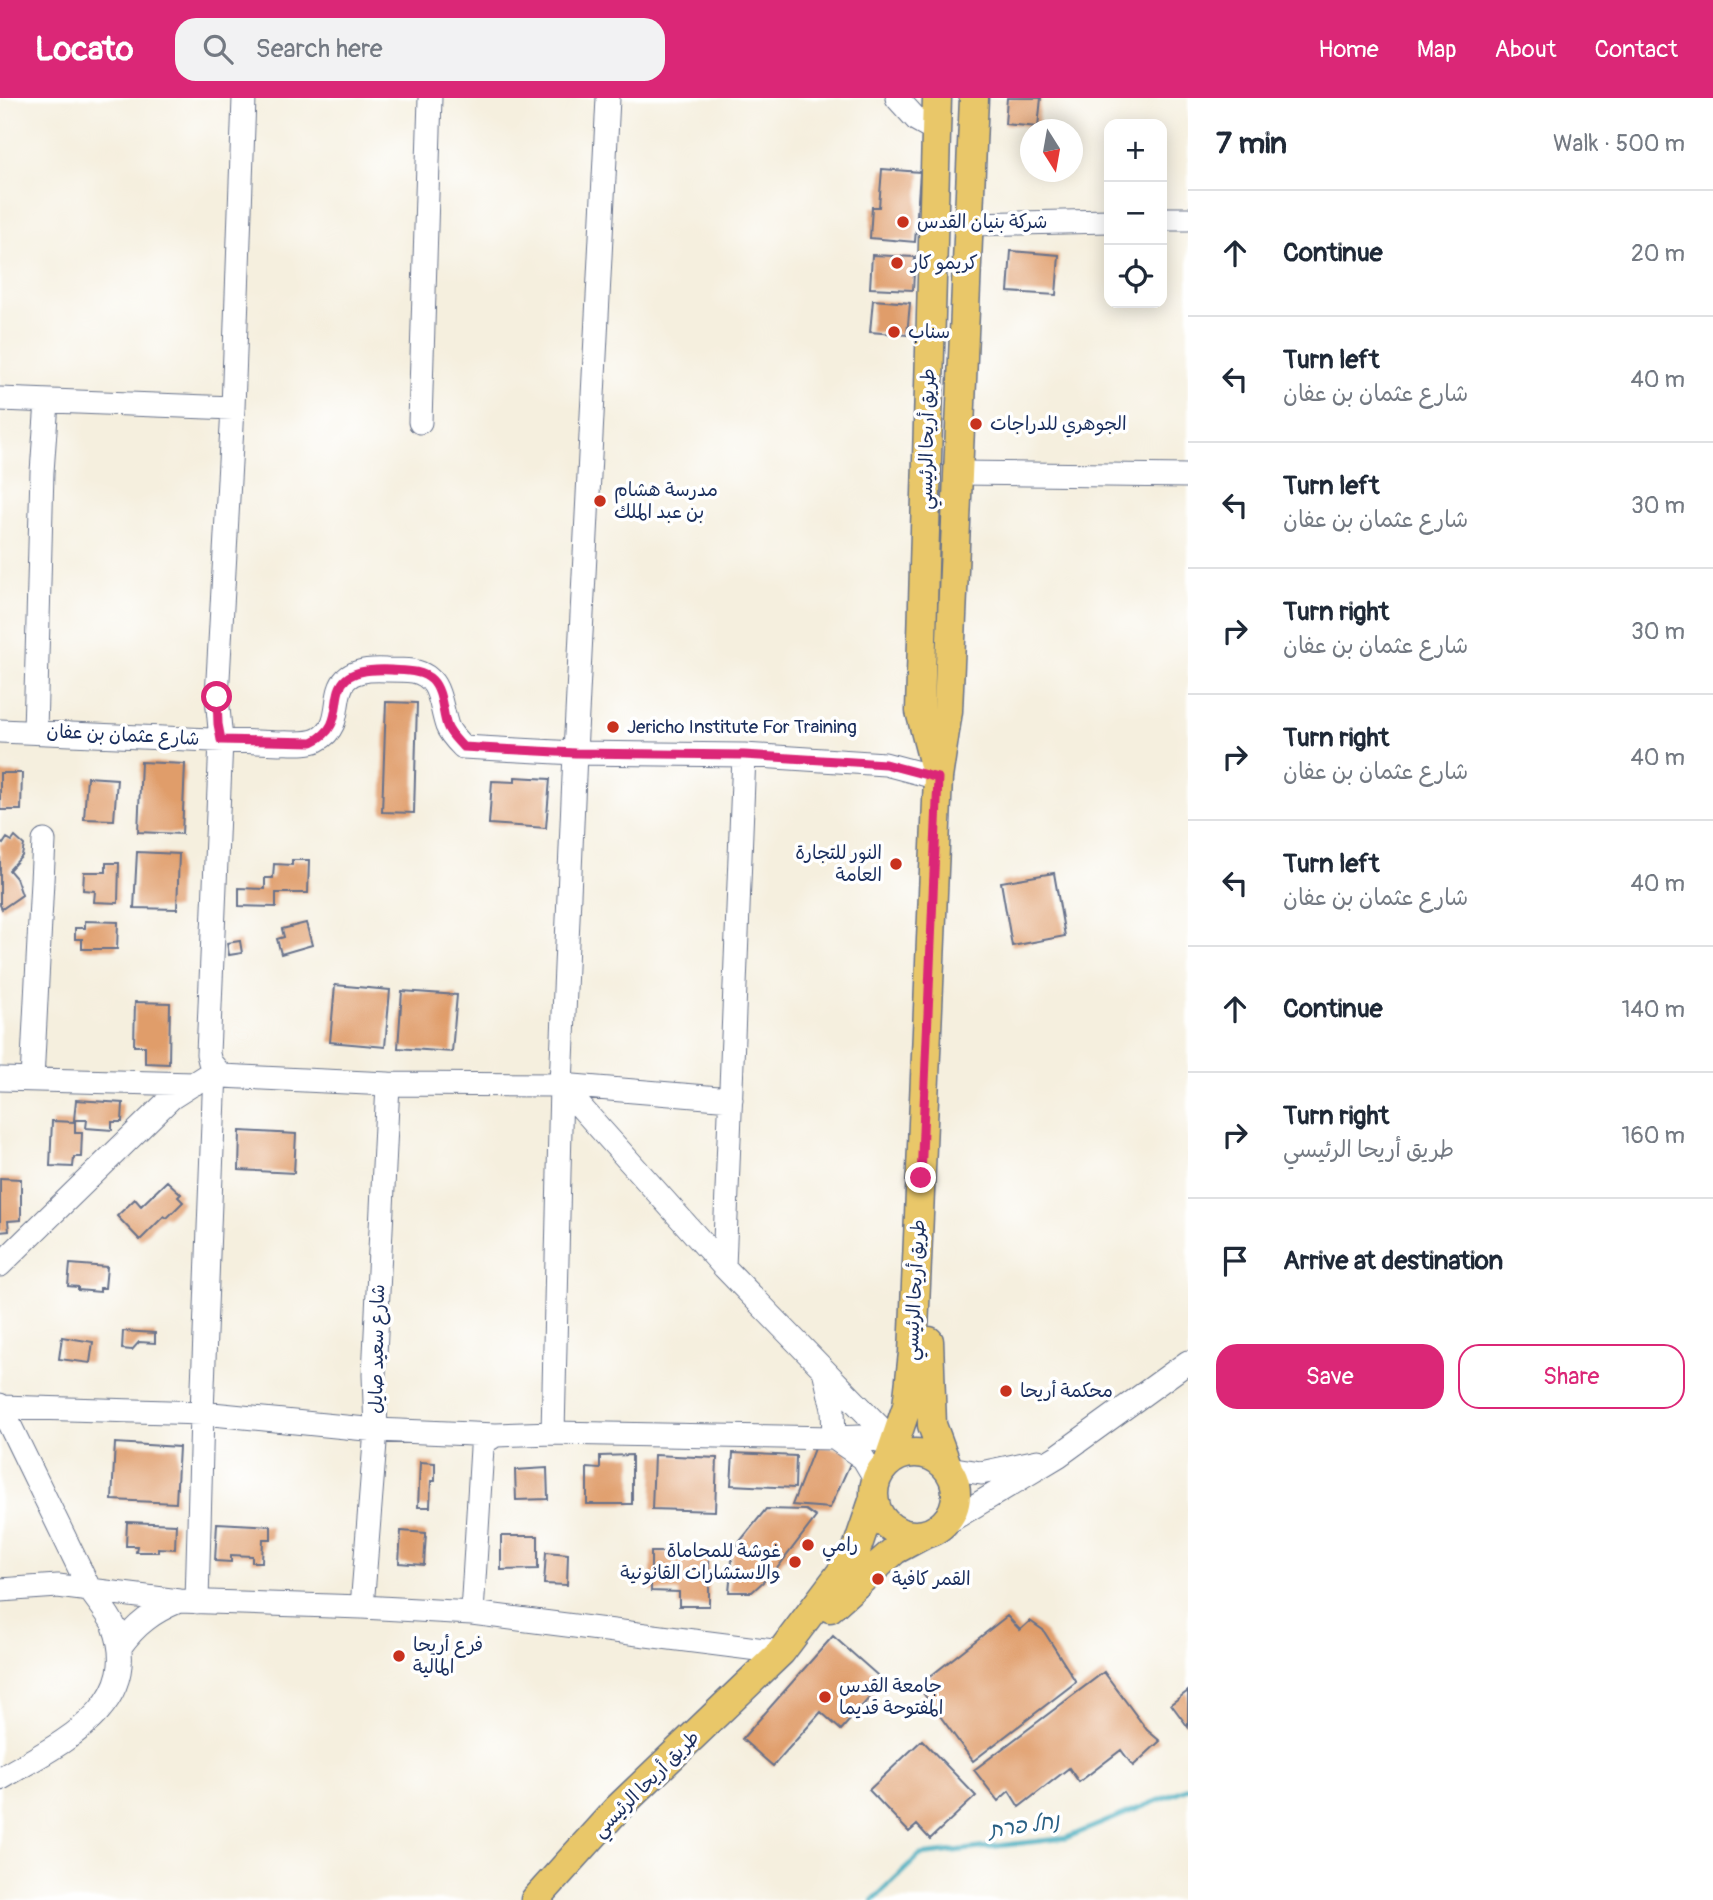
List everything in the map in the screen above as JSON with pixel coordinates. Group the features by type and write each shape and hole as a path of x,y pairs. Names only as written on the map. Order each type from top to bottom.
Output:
{"main road":[{"name":"طريق أريحا الرئيسي","path":"937,98 920,711 938,778"},
{"name":"طريق أريحا الرئيسي","path":"536,1900 618,1808 781,1652 855,1554 907,1406 913,1353 938,778 948,711 971,224 974,98"},
{"path":"781,1652 895,1550 949,1519 955,1506 956,1482 932,1425 921,1178"},
{"path":"932,1531 911,1535 897,1531 886,1523 878,1512 883,1471 900,1455 912,1452 938,1459 948,1468"}],"street":[{"path":"244,98 233,408 217,697 221,740 208,1054 215,1070 222,1076 388,1084 561,1085 731,1099"},
{"path":"420,422 430,98"},
{"path":"553,1433 561,1085 608,98"},
{"path":"897,98 917,120 935,130"},
{"path":"1167,219 1188,219"},
{"path":"971,224 1104,221"},
{"path":"0,399 233,408"},
{"path":"35,731 41,472 47,402"},
{"path":"960,473 1188,476"},
{"name":"شارع عثمان بن عفان","path":"0,731 279,743 312,742 320,738 332,723 342,683 349,675 368,669 413,671 426,675 434,682 447,728 463,747 575,753"},
{"path":"575,753 744,755 885,764 938,778"},
{"path":"724,1267 744,755"},
{"path":"32,1080 44,841"},
{"path":"0,1265 171,1098 215,1070"},
{"path":"188,1602 202,1413 215,1070"},
{"path":"0,1079 194,1084"},
{"name":"شارع سعيد صايل","path":"362,1607 376,1430 374,1375 388,1084"},
{"path":"561,1085 724,1267 823,1369 883,1471"},
{"path":"932,1531 1058,1456 1188,1362"},
{"path":"823,1369 833,1409 834,1438"},
{"path":"0,1779 91,1723 107,1701 120,1663 120,1647 113,1623 90,1590 1,1406 202,1413 376,1430 496,1435 553,1433 860,1437 883,1471"},
{"path":"472,1614 482,1448 486,1441 496,1435"},
{"path":"834,1438 883,1471"},
{"path":"948,1468 981,1473 1058,1456"},
{"path":"0,1590 58,1586 188,1602 362,1607 472,1614 781,1652"},
{"path":"120,1647 132,1630 149,1615 188,1602"}],"building":[{"path":"1007,98 1041,98 1039,119 1020,119 1020,125 1005,124"},
{"path":"882,169 920,172 915,242 870,238 872,207 879,207"},
{"path":"1011,251 1059,255 1056,295 1008,292"},
{"path":"872,255 915,257 913,290 870,288"},
{"path":"873,300 910,303 907,335 870,332"},
{"path":"386,702 417,703 414,813 382,812"},
{"path":"141,762 185,764 182,834 138,832"},
{"path":"0,773 22,773 21,810 0,810"},
{"path":"87,777 117,779 114,820 84,819"},
{"path":"515,777 550,779 546,828 489,824 492,781 515,782"},
{"path":"15,837 24,845 22,856 9,870 16,878 22,895 2,909 0,842 3,844 7,838 12,841"},
{"path":"137,852 179,854 177,909 134,908"},
{"path":"292,860 309,860 308,893 276,893 276,907 239,906 239,888 265,889 265,878 273,878 274,864 292,865"},
{"path":"106,863 119,863 118,903 94,902 95,891 83,890 84,872 106,872"},
{"path":"1054,873 1065,936 1012,946 1001,882"},
{"path":"85,921 118,922 117,949 82,949 82,939 75,939 75,928 85,928"},
{"path":"306,923 312,945 281,954 277,939 284,937 282,929"},
{"path":"240,941 242,953 229,955 227,943"},
{"path":"335,985 390,990 385,1047 330,1042"},
{"path":"402,991 457,995 452,1052 398,1048"},
{"path":"135,1002 170,1003 169,1064 145,1063 145,1046 134,1046"},
{"path":"76,1100 123,1103 122,1122 112,1122 112,1130 86,1128 87,1120 74,1120"},
{"path":"52,1121 75,1122 75,1133 82,1133 81,1157 74,1157 73,1167 50,1166"},
{"path":"240,1131 296,1134 294,1173 239,1170"},
{"path":"0,1178 21,1179 21,1220 8,1221 9,1231 0,1232"},
{"path":"167,1181 181,1194 178,1197 183,1202 140,1240 117,1216 135,1199 141,1206"},
{"path":"70,1264 107,1267 105,1288 100,1288 100,1292 68,1286"},
{"path":"123,1331 155,1333 155,1343 139,1342 132,1350 122,1349"},
{"path":"62,1337 93,1342 90,1363 59,1359"},
{"path":"115,1443 179,1447 176,1503 112,1500"},
{"path":"815,1446 847,1450 850,1464 830,1508 792,1505"},
{"path":"733,1453 796,1456 795,1488 731,1485"},
{"path":"632,1455 632,1504 587,1504 587,1468 600,1469 600,1456"},
{"path":"654,1455 717,1458 715,1511 652,1509"},
{"path":"420,1462 435,1463 430,1507 418,1507"},
{"path":"547,1468 548,1499 516,1500 515,1470"},
{"path":"766,1509 806,1510 816,1517 775,1571 752,1592 729,1592 733,1550"},
{"path":"127,1522 176,1524 175,1549 158,1548 158,1552 136,1552 137,1546 126,1546"},
{"path":"217,1523 271,1526 271,1539 263,1539 262,1562 252,1562 252,1556 231,1555 231,1562 215,1561"},
{"path":"401,1531 426,1533 424,1565 399,1563"},
{"path":"501,1536 538,1536 538,1569 501,1570"},
{"path":"546,1552 568,1554 567,1585 544,1584"},
{"path":"651,1552 709,1552 709,1606 679,1606 679,1592 651,1591"},
{"path":"1007,1616 1020,1630 1030,1621 1043,1630 1076,1682 973,1761 918,1686"},
{"name":"جامعة القدس المفتوحة قديما","path":"833,1636 884,1681 841,1730 821,1712 773,1766 742,1739"},
{"path":"1104,1672 1147,1730 1160,1741 1133,1766 1121,1750 1079,1782 1069,1768 1019,1807 1009,1791 998,1801 974,1770"},
{"path":"1188,1691 1188,1727 1171,1704"},
{"path":"922,1740 976,1796 930,1839 917,1825 909,1832 869,1790"}],"waterway":[{"name":"נחל פרת","path":"873,1900 920,1855 1066,1838 1188,1788"}],"place":[{"name":"شركة بنيان القدس","path":"903,222"},
{"name":"كريمو كار","path":"897,263"},
{"name":"سناب","path":"894,332"},
{"name":"الجوهري للدراجات","path":"976,424"},
{"name":"مدرسة هشام بن عبد الملك","path":"600,501"},
{"name":"Jericho Institute For Training","path":"613,727"},
{"name":"النور للتجارة العامة","path":"896,864"},
{"name":"محكمة أريحا","path":"1006,1391"},
{"name":"رامي","path":"808,1545"},
{"name":"غوشة للمحاماة والاستشارات القانونية","path":"795,1562"},
{"name":"القمر كافية","path":"878,1579"},
{"name":"فرع أريحا المالية","path":"399,1656"},
{"name":"جامعة القدس المفتوحة قديما","path":"825,1697"}],"route":[{"path":"217,697 221,740 312,742 330,727 342,683 349,675 368,669 413,671 426,675 434,682 447,728 463,747 575,753 744,755 885,764 938,778 921,1178"}]}
